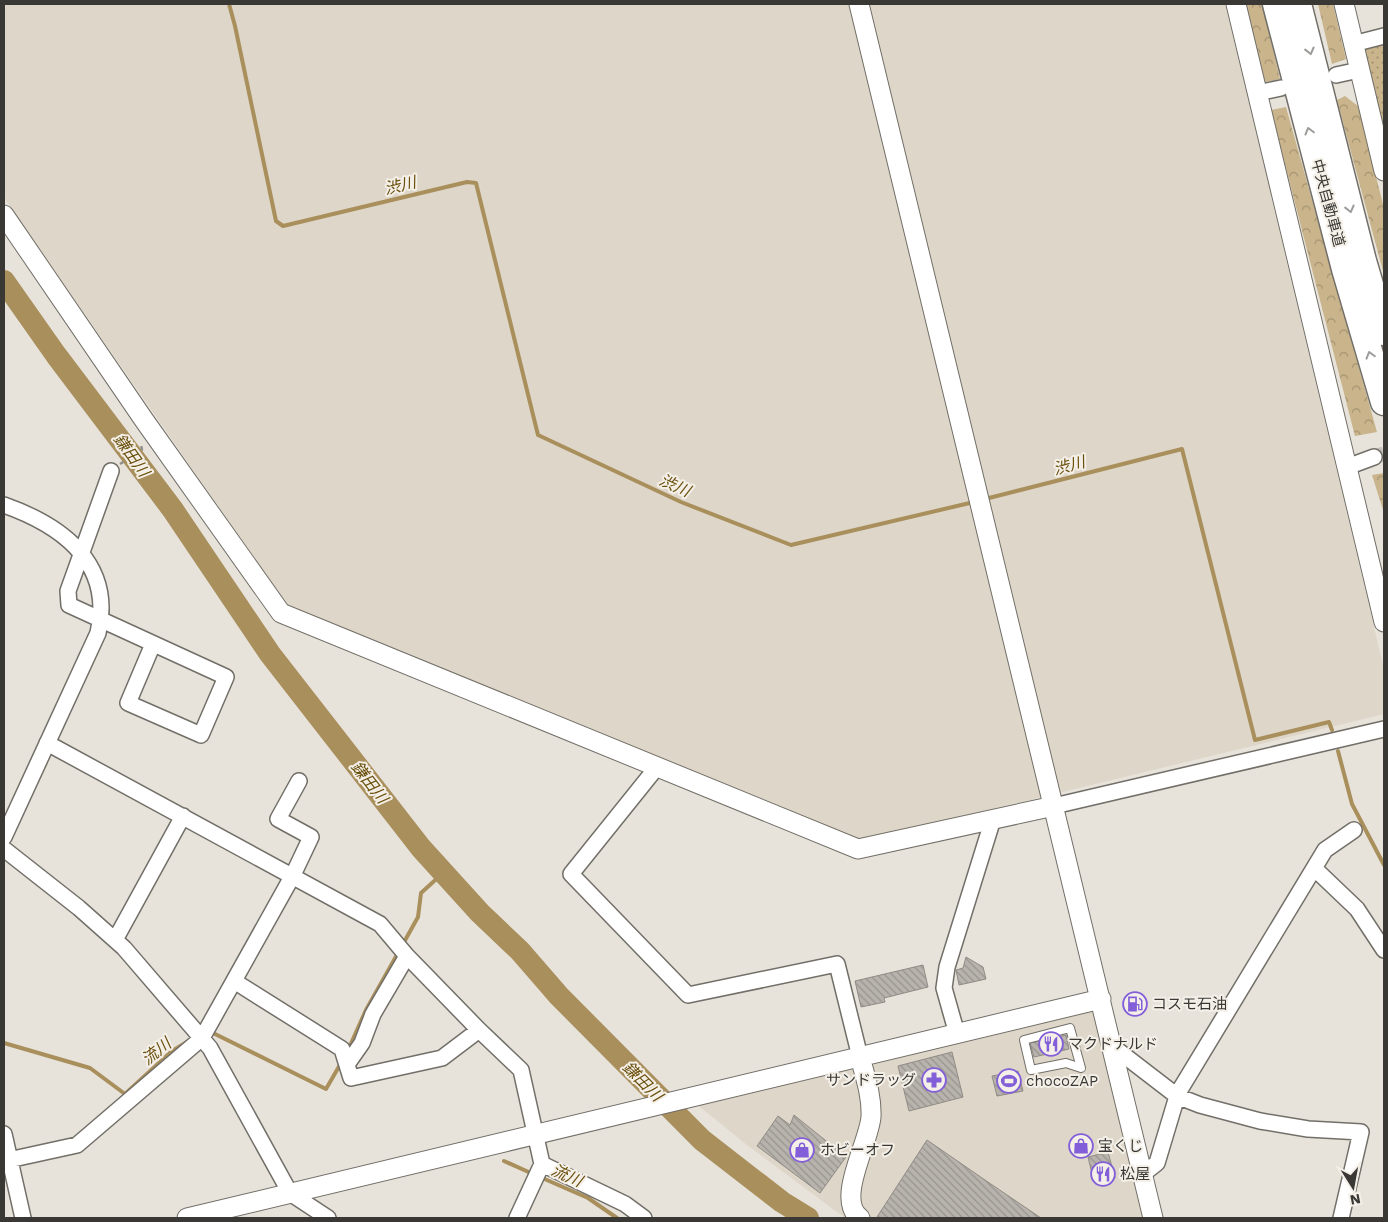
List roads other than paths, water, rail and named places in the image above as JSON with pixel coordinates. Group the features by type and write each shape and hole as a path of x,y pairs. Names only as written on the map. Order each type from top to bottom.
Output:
{"highway":[{"name":"中央自動車道","path":"1276,4 1345,269 1384,402"},
{"name":"中央自動車道","path":"1298,4 1364,262 1384,332"}],"street":[{"path":"859,4 1153,1218"},
{"path":"1236,4 1384,622"},
{"path":"1344,4 1384,171"},
{"path":"1353,44 1384,36"},
{"path":"1336,76 1359,70"},
{"path":"1257,93 1281,88"},
{"path":"4,215 144,420 281,613 858,849 1054,806 1384,729"},
{"path":"1347,467 1374,457"},
{"path":"111,471 81,551 68,591 67,600 69,605 226,677 201,735 128,703 153,644"},
{"path":"4,505 21,511 53,530 81,551 95,572 101,600 101,620 98,633 4,836"},
{"path":"47,743 380,924 407,956 521,1070 542,1164 517,1218"},
{"path":"657,767 571,874 688,995 837,964 869,1091 871,1118 850,1195 851,1214"},
{"path":"7,1160 77,1145 202,1038 293,876 311,837 278,819 299,781"},
{"path":"115,940 183,816"},
{"path":"957,1034 944,988 947,967 993,819"},
{"path":"1143,1174 1157,1163 1177,1096 1325,850 1354,830"},
{"path":"4,849 80,908 115,940 202,1038 210,1048 290,1193 328,1218"},
{"path":"1314,868 1357,909 1384,950"},
{"path":"348,1063 362,1043 373,1014 407,956"},
{"path":"234,981 342,1049 348,1063 351,1078 442,1058 479,1030"},
{"path":"187,1218 238,1212 290,1193 1101,999"},
{"path":"1112,1046 1177,1096 1260,1121 1308,1128 1361,1132 1341,1218"},
{"path":"4,1134 7,1160 23,1218"},
{"path":"542,1164 625,1204 644,1218"}],"lane":[{"path":"1070,1028 1081,1068 1066,1063 1031,1070 1024,1040 1070,1028"}],"waterway":[{"name":"渋川","path":"229,4 276,221 283,226 467,182 476,183 538,435 681,502 791,545 974,502"},
{"name":"鎌田川","path":"4,281 56,355 173,510 270,654 421,848 480,913 520,951 559,996 702,1140 782,1202 808,1218"},
{"name":"渋川","path":"985,499 1182,449 1255,740 1329,722 1332,730"},
{"path":"1338,751 1352,804 1384,865"},
{"path":"403,944 418,917 421,893 443,873"},
{"path":"349,1048 366,1010 398,953"},
{"name":"流川","path":"209,1031 326,1089 341,1063"},
{"name":"流川","path":"4,1043 90,1068 125,1094 172,1051 187,1042"},
{"name":"流川","path":"504,1161 533,1174"},
{"name":"流川","path":"540,1177 588,1198 617,1218"}],"tunnel":[{"path":"1374,457 1384,454"}],"place":[{"name":"コスモ石油","path":"1135,1004"},
{"name":"マクドナルド","path":"1051,1044"},
{"name":"サンドラッグ","path":"934,1080"},
{"name":"chocoZAP","path":"1009,1081"},
{"name":"宝くじ","path":"1081,1146"},
{"name":"ホビーオフ","path":"802,1150"},
{"name":"松屋","path":"1103,1174"}]}
